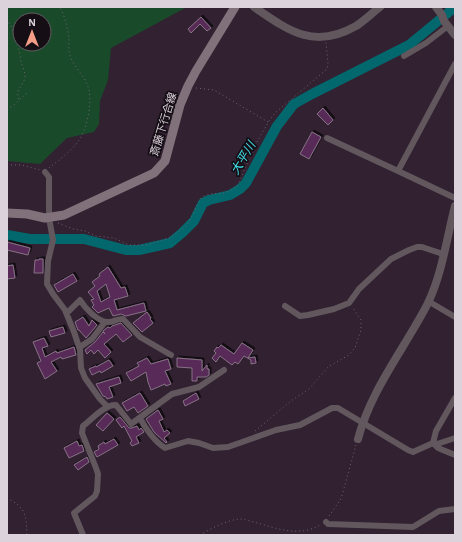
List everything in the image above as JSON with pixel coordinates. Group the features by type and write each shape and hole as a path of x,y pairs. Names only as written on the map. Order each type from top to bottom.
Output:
{"main road":[{"name":"斎藤下行合線","path":"7,213 23,213 50,220 76,210 150,176 160,168 165,161 179,109 188,86 235,7"}],"street":[{"path":"254,7 298,34 311,37 325,36 345,31 357,25 380,7"},
{"path":"404,56 426,43 442,14 455,35"},
{"path":"398,171 455,64"},
{"path":"327,138 455,198"},
{"path":"45,172 49,177 50,220 53,240 48,261 47,284 66,313 80,347 81,368 85,378 100,399 108,406"},
{"path":"358,439 363,422 381,384 435,286 455,206"},
{"path":"284,306 300,316 322,312 349,303 359,289 391,259 417,247 430,249 443,254"},
{"path":"66,313 80,300 84,306 97,318 108,323 123,319 140,337 171,355"},
{"path":"428,301 455,317"},
{"path":"80,347 92,339 106,322"},
{"path":"83,535 74,513 95,496 98,491 98,474 82,433 83,426 108,406 116,405 130,424 172,394 199,387 224,370"},
{"path":"433,443 436,431 455,398"},
{"path":"140,418 152,436 161,446 165,448 188,441 214,448 228,447 276,430 300,425 332,408 338,408 411,452 433,443 437,444 455,438"},
{"path":"433,443 438,448 455,455"},
{"path":"326,522 328,524 413,527 439,511 455,509"},
{"path":"396,527 397,535"}],"path":[{"path":"7,165 35,168 45,172 78,143 83,133 90,100 90,91 87,83 69,54 68,34 60,7"},
{"path":"7,19 16,34 24,70 25,78 18,89 19,99"},
{"path":"50,220 96,236 114,238 129,245 147,245 170,238 184,228 189,222 196,205 202,197 210,194 226,192 239,183 254,147 275,113 327,69 328,63 325,36"},
{"path":"188,86 193,88 214,90 268,123"},
{"path":"7,109 14,105 27,93"},
{"path":"254,438 254,432 260,426 291,401 309,389 332,363 346,357 355,348 360,335 361,322 358,314 349,303"},
{"path":"200,535 221,525 240,519 292,531 308,531 326,522 341,499 358,439"},
{"path":"7,498 17,503 23,509 27,535"}],"green space":[{"path":"7,7 187,7 111,48 108,80 100,101 99,124 94,132 67,138 40,164 7,161"}],"building":[{"path":"201,17 211,28 207,31 200,24 191,33 188,29"},
{"path":"323,108 333,120 328,125 317,114"},
{"path":"312,132 321,137 309,159 300,154"},
{"path":"7,242 30,248 28,255 7,250"},
{"path":"43,259 43,273 34,273 35,260"},
{"path":"13,265 15,278 7,279 7,266"},
{"path":"108,267 121,288 125,287 128,296 114,300 117,310 144,303 146,311 126,316 121,314 113,316 109,308 98,313 92,307 94,305 91,300 94,299 88,292 95,286 92,282 100,276 99,274","holes":["106,284 110,297 101,302 97,291"]},
{"path":"73,274 77,281 58,292 54,285"},
{"path":"147,312 153,323 142,332 133,323"},
{"path":"83,317 89,326 92,320 97,325 86,338 78,330 75,322"},
{"path":"121,323 132,335 123,342 116,334 104,344 111,352 105,358 98,350 94,354 91,350 87,354 85,350 95,342 103,332 105,334 103,331 108,327 110,328"},
{"path":"63,327 65,333 51,337 49,331"},
{"path":"44,338 48,346 42,348 45,357 56,351 57,353 74,347 76,355 62,359 61,357 51,362 57,371 45,379 37,363 41,361 33,342"},
{"path":"242,343 253,350 248,358 255,357 256,363 251,364 251,360 244,356 238,364 235,362 232,365 220,356 216,362 212,358 216,353 214,351 221,345 234,354"},
{"path":"147,358 151,364 168,359 171,369 165,371 171,384 166,386 165,384 151,390 146,372 131,381 126,373 139,366 137,363"},
{"path":"177,358 202,360 202,371 207,365 209,375 206,377 197,377 197,381 192,381 192,368 177,367"},
{"path":"109,360 113,366 101,373 100,371 92,375 89,369"},
{"path":"119,377 121,383 109,387 113,397 107,399 103,396 96,384"},
{"path":"140,393 148,406 138,413 134,407 127,411 122,403"},
{"path":"196,393 199,399 185,406 183,401"},
{"path":"158,410 163,419 159,421 164,432 167,430 170,433 164,438 167,442 166,443 154,432 146,419"},
{"path":"107,413 114,419 103,431 96,425"},
{"path":"120,417 129,428 137,426 139,430 141,428 144,432 136,437 139,443 132,446 130,443 132,441 124,426 122,428 116,420"},
{"path":"114,439 118,445 97,457 94,452 99,449 98,446 104,442 105,444"},
{"path":"77,441 79,446 82,445 84,451 69,458 64,448"},
{"path":"87,457 89,462 78,470 74,465"}],"waterway":[{"name":"大平川","path":"7,235 30,239 84,239 126,250 139,250 170,243 194,221 203,203 230,195 246,183 277,126 294,104 409,45 455,7"}]}
